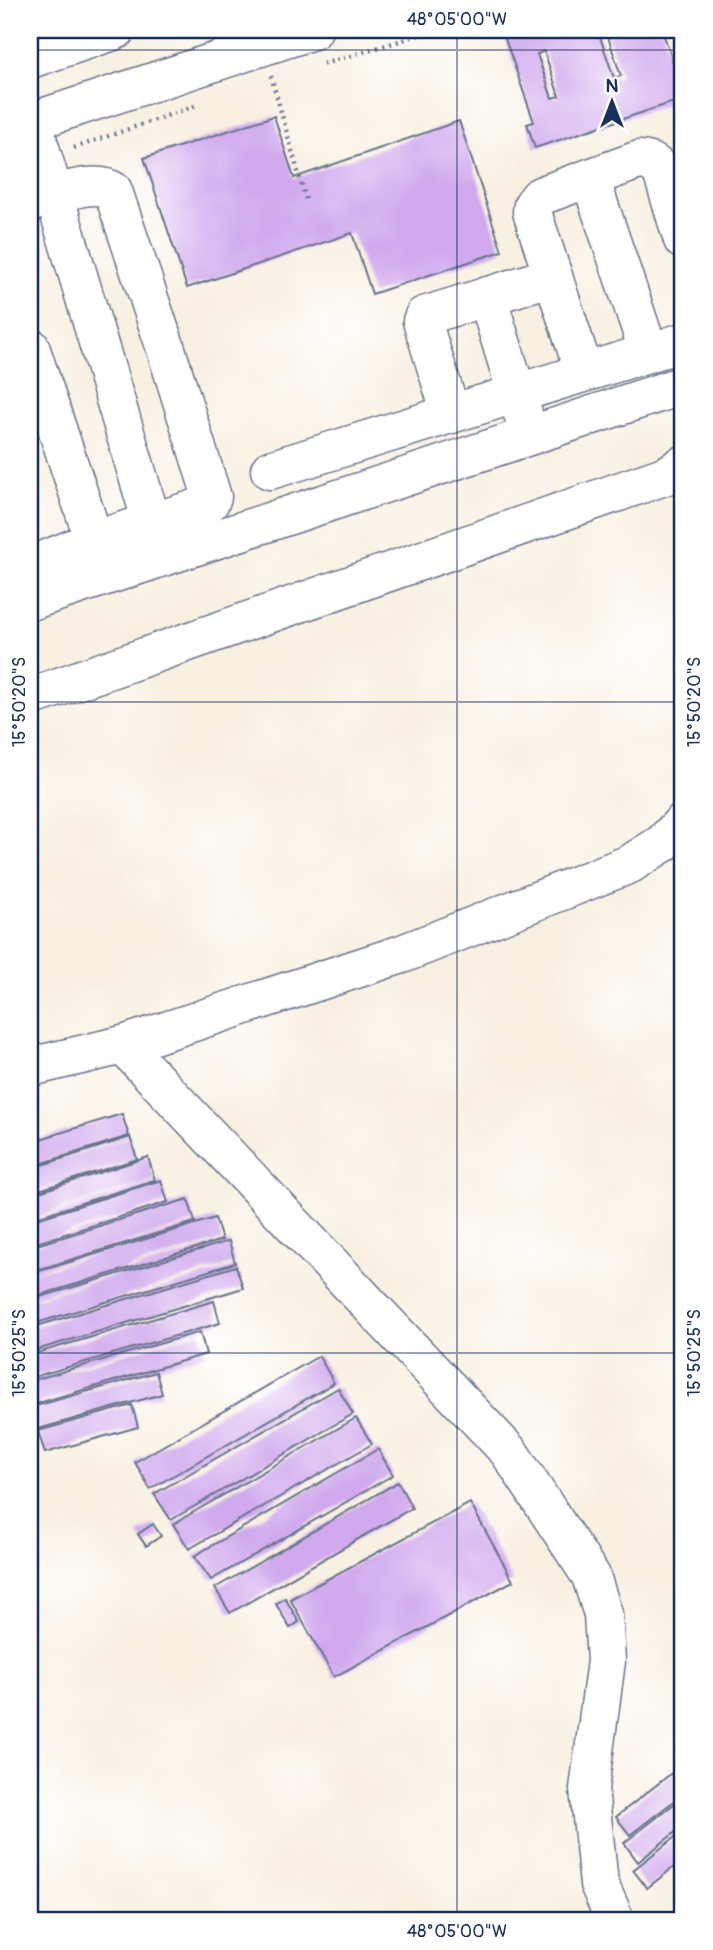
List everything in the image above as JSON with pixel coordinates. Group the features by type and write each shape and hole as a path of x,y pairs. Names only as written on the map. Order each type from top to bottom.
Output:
{"lane":[{"path":"30,59 116,30"},
{"path":"152,523 41,199 43,159 31,122 267,63 318,47"},
{"path":"584,372 532,212 533,205 540,196 590,177 639,160 650,161 658,165 663,175 683,240"},
{"path":"270,470 666,347 590,177"},
{"path":"30,566 94,540 205,506 212,497 113,191 108,187 96,185 41,199"},
{"path":"451,414 422,320 424,316 553,276"},
{"path":"487,296 530,436"},
{"path":"30,347 94,540"},
{"path":"30,601 683,385"},
{"path":"392,432 407,476"},
{"path":"30,697 667,475 683,465"},
{"path":"30,1067 123,1045 402,954 630,864 663,843 683,822"},
{"path":"123,1045 509,1452 591,1576 603,1614 606,1661 589,1789 600,1884 615,1920"}],"path":[{"path":"318,47 436,30"},
{"path":"260,84 267,63"},
{"path":"267,63 306,200"},
{"path":"43,159 196,106"}],"building":[{"path":"502,30 662,30 683,91 683,99 535,148 527,124 534,122","holes":["606,31 621,76 614,78 599,34","544,51 559,96 552,98 537,54"]},
{"path":"274,116 294,178 459,121 502,251 372,294 352,233 187,288 144,158"},
{"path":"122,1114 129,1136 30,1167 30,1142"},
{"path":"130,1137 137,1159 30,1193 30,1169"},
{"path":"148,1157 155,1180 30,1219 30,1195"},
{"path":"161,1180 168,1202 30,1245 30,1221"},
{"path":"188,1199 195,1222 30,1272 30,1247"},
{"path":"215,1218 222,1240 30,1298 30,1274"},
{"path":"229,1241 235,1263 30,1325 30,1300"},
{"path":"236,1266 243,1288 30,1352 30,1328"},
{"path":"214,1301 220,1323 30,1378 30,1355"},
{"path":"200,1332 206,1354 32,1405 30,1381"},
{"path":"319,1356 334,1383 150,1489 135,1462"},
{"path":"156,1372 162,1394 38,1429 32,1407"},
{"path":"338,1388 353,1414 171,1520 154,1494"},
{"path":"132,1405 138,1427 45,1453 38,1431"},
{"path":"356,1418 372,1444 189,1549 173,1524"},
{"path":"378,1449 393,1475 211,1580 194,1556"},
{"path":"398,1482 412,1508 230,1613 215,1588"},
{"path":"470,1503 513,1581 334,1677 290,1599"},
{"path":"153,1524 161,1536 146,1546 138,1534"},
{"path":"285,1598 299,1622 290,1628 276,1604"},
{"path":"683,1764 683,1794 630,1835 616,1817"},
{"path":"683,1797 683,1826 638,1862 624,1843"},
{"path":"683,1831 683,1860 647,1888 633,1870"}]}
